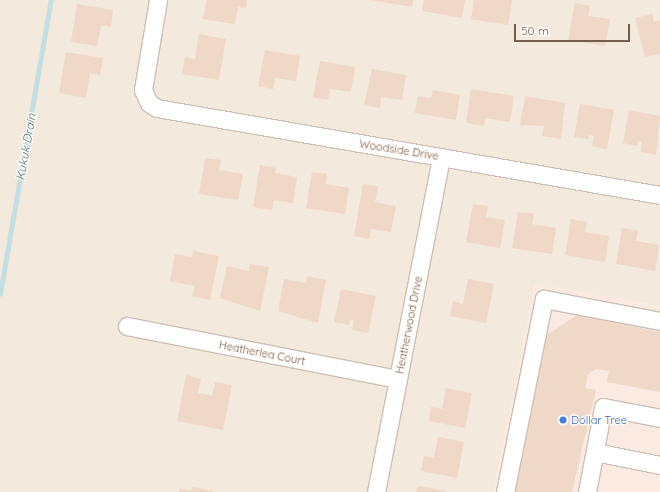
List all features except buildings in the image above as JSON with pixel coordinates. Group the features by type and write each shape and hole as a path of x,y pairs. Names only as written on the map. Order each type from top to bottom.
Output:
{"street":[{"name":"Woodside Drive","path":"158,0 144,96 149,103 166,111 660,195"},
{"name":"Heatherwood Drive","path":"376,492 441,157"},
{"path":"505,492 544,299 660,321"},
{"name":"Heatherlea Court","path":"126,326 398,380"},
{"path":"587,492 604,407 660,418"},
{"path":"595,452 660,465"}],"shaded area":[{"path":"0,0 660,0 660,306 535,284 493,492 0,492"},
{"path":"535,284 660,306 660,492 493,492"}],"waterway":[{"name":"Kukuk Drain","path":"0,294 51,0"}],"place":[{"name":"Dollar Tree","path":"563,420"}]}
